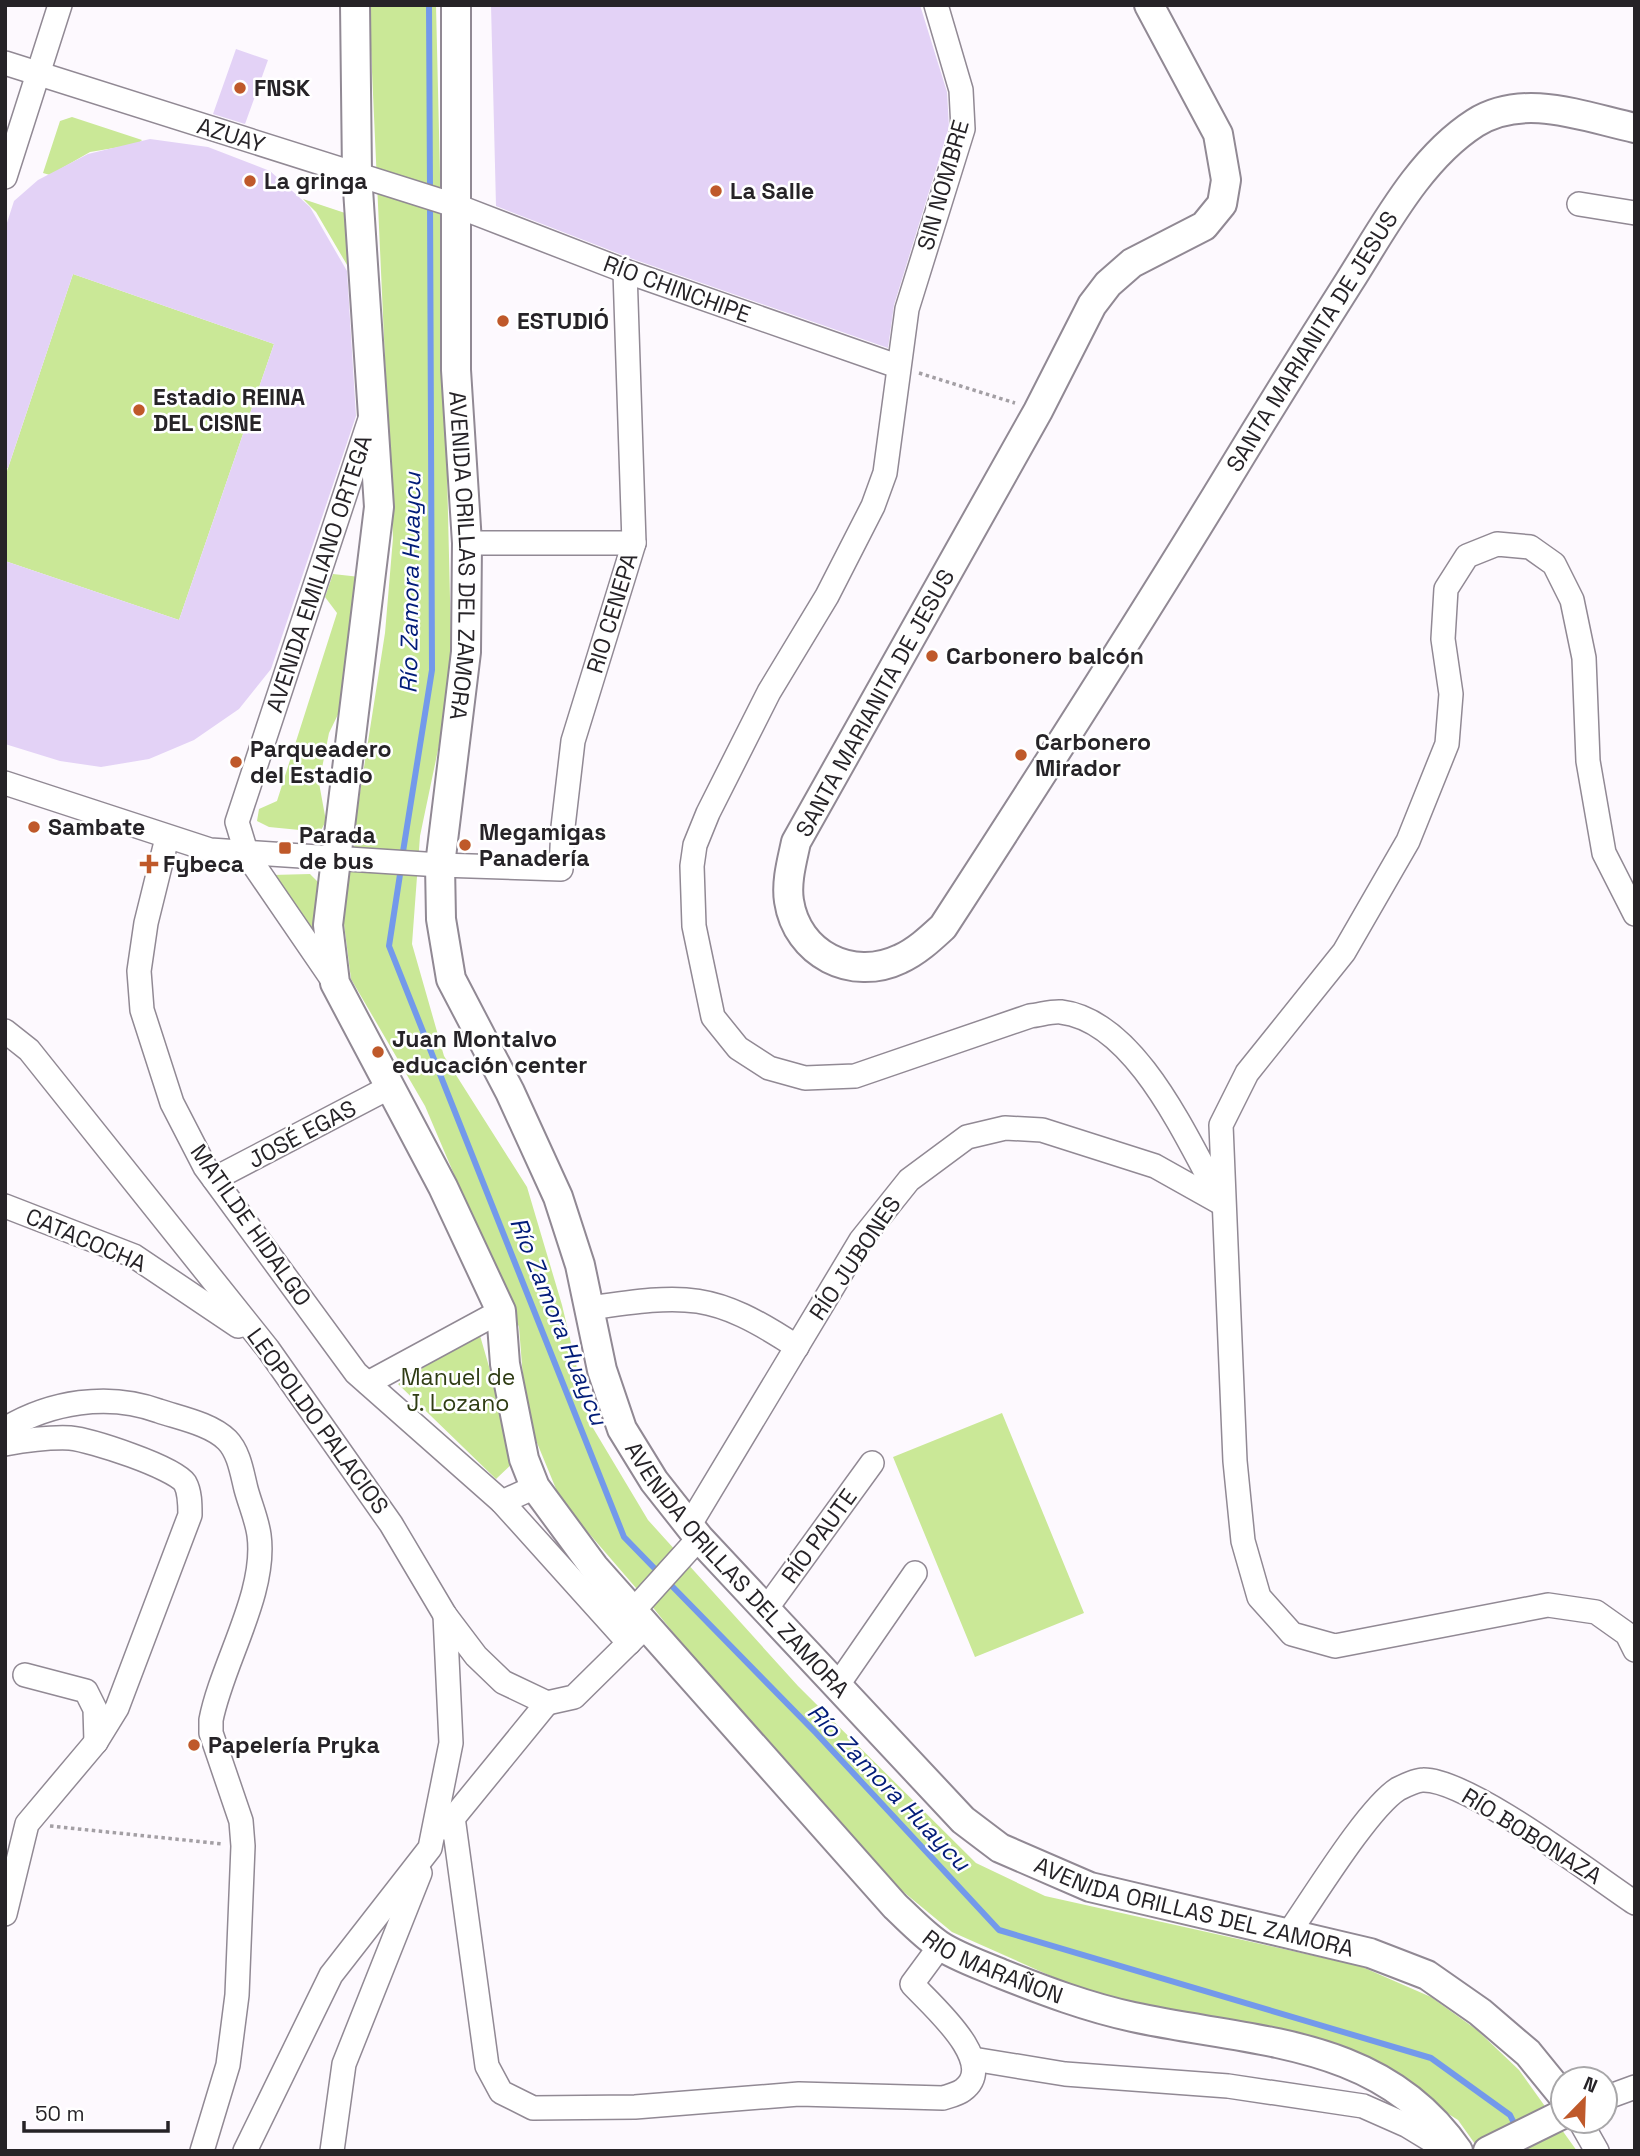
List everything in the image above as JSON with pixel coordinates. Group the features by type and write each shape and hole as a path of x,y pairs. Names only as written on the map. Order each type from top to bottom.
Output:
{"main road":[{"name":"AVENIDA EMILIANO ORTEGA","path":"355,5 372,413 379,507 347,781 346,859 328,925 335,983 443,1187 501,1311 505,1364 524,1459 535,1487 636,1626"},
{"name":"AVENIDA ORILLAS DEL ZAMORA","path":"456,5 448,203 467,543 466,652 432,865 451,979 510,1092 558,1197 590,1308 602,1370 622,1429 654,1481 694,1532 963,1820 1000,1848 1090,1887 1370,1953 1427,1975 1479,2012 1528,2053 1549,2079"},
{"name":"SANTA MARIANITA DE JESUS","path":"1149,5 1218,134 1226,180 1222,204 1204,226 1132,263 1108,284 1092,305 1038,411 796,842 790,872 789,901 801,933 817,953 845,967 872,967 898,960 923,945 943,927 1127,642 1362,262 1429,163 1448,143 1478,121 1514,109 1556,108 1635,128"},
{"name":"RIO MARAÑON","path":"636,1626 895,1906 940,1946 1073,2003 1134,2018 1278,2042 1339,2058 1378,2079 1416,2106 1458,2151"},
{"path":"1494,2147 1549,2120"}],"street":[{"path":"5,177 60,5"},
{"name":"SIN NOMBRE","path":"936,5 961,90 963,129 907,309 897,366 891,447 885,473 873,506 827,596 769,692 708,813 695,845 692,866 694,926 713,1017 738,1048 769,1068 804,1078 855,1076 1030,1016 1060,1012 1086,1018 1116,1036 1144,1067 1224,1205"},
{"name":"AZUAY","path":"5,63 39,76 448,203"},
{"name":"RÍO CHINCHIPE","path":"448,203 625,271 897,366"},
{"path":"1579,204 1635,213"},
{"name":"RIO CENEPA","path":"432,865 528,865 561,869 573,741 634,542 625,271"},
{"name":"AVENIDA EMILIANO ORTEGA","path":"335,983 247,855 237,822 372,413"},
{"path":"467,543 634,542"},
{"path":"1635,914 1604,853 1588,761 1584,658 1572,600 1554,564 1530,547 1497,544 1467,556 1446,589 1443,639 1451,694 1447,744 1408,841 1344,952 1247,1073 1221,1125 1236,1461 1243,1541 1259,1597 1292,1634 1335,1646 1548,1605 1596,1612 1627,1634 1635,1650"},
{"path":"5,783 210,850 247,855 432,865"},
{"name":"MATILDE HIDALGO","path":"167,838 146,922 140,959 142,1010 172,1103 214,1179 356,1373 502,1502 636,1626"},
{"name":"LEOPOLDO PALACIOS","path":"5,1031 30,1050 268,1349 391,1524 445,1615 489,1671 503,1682 547,1703"},
{"name":"JOSÉ EGAS","path":"214,1179 390,1087"},
{"name":"RÍO JUBONES","path":"636,1626 694,1532 797,1347 861,1240 909,1180 967,1138 1005,1128 1042,1130 1081,1140 1155,1166 1224,1205"},
{"name":"CATACOCHA","path":"5,1206 134,1256 213,1306 268,1349"},
{"path":"590,1308 655,1298 701,1300 731,1308 797,1347"},
{"path":"368,1382 501,1311"},
{"path":"5,1429 24,1418 62,1405 93,1401 149,1407 213,1431 227,1440 237,1456 259,1535 260,1555 252,1593 211,1720 211,1733 242,1821 243,1846 233,2023 228,2064 202,2151"},
{"path":"5,1444 44,1437 74,1438 104,1446 176,1474 188,1490 190,1515 124,1694 96,1742 16,1820 5,1914"},
{"name":"RÍO PAUTE","path":"766,1609 872,1463"},
{"path":"502,1502 535,1487"},
{"path":"837,1686 915,1573"},
{"path":"332,2151 344,2064 430,1848 451,1743 445,1615"},
{"path":"245,2151 339,1962 547,1703 574,1697 636,1626"},
{"path":"25,1675 86,1691 96,1709 96,1742"},
{"name":"RÍO BOBONAZA","path":"1288,1934 1375,1811 1398,1789 1422,1780 1452,1786 1516,1822 1635,1903"},
{"path":"453,1817 487,2066 501,2092 533,2108 635,2107 799,2094 943,2098 963,2091 970,2083 973,2059 968,2046 912,1984 940,1946"},
{"path":"973,2059 1065,2074 1228,2086 1363,2106 1406,2125 1448,2151"},
{"path":"1588,2135 1597,2151"}],"path":[{"path":"897,366 1038,411"},
{"path":"16,1820 243,1846"}],"green space":[{"path":"369,5 436,5 452,683 420,836 412,944 444,1056 527,1187 562,1305 590,1423 648,1520 798,1686 976,1863 1045,1896 1360,1966 1431,1997 1477,2030 1519,2070 1549,2112 1549,2135 1566,2135 1577,2151 1480,2151 1458,2120 1376,2068 1096,1996 952,1932 837,1837 655,1610 561,1501 526,1416 519,1327 425,1106 351,979 342,908 385,633 393,538"},
{"path":"72,117 142,140 138,144 90,152 50,175 43,173 60,121"},
{"path":"303,199 351,215 350,270 316,212"},
{"name":"Estadio REINA DEL CISNE","path":"73,274 274,344 179,620 5,561 5,477"},
{"path":"333,574 360,577 344,702 329,733 319,783 326,821 320,832 269,827 257,821 259,809 277,801 337,613 325,597"},
{"path":"310,874 319,883 314,931 305,932 272,875"},
{"name":"Manuel de J. Lozano","path":"479,1332 516,1460 496,1479 398,1384"},
{"path":"1002,1413 1084,1613 975,1657 893,1457"}],"building":[{"name":"La Salle","path":"491,5 920,5 947,92 949,127 894,305 888,348 630,258 496,206"},
{"name":"FNSK","path":"236,49 268,60 245,124 213,114"},
{"path":"150,139 208,147 270,171 310,207 347,271 356,416 271,669 239,709 194,740 149,759 101,767 60,761 5,744 5,561 179,620 274,344 73,274 8,468 5,468 5,229 14,201 38,180 88,154"}],"waterway":[{"name":"Río Zamora Huaycu","path":"429,5 430,191"},
{"name":"Río Zamora Huaycu","path":"402,858 432,670 430,202"},
{"name":"Río Zamora Huaycu","path":"401,868 389,946 624,1537 660,1574"},
{"name":"Río Zamora Huaycu","path":"667,1581 816,1733 999,1930 1431,2058 1510,2115 1516,2127"}],"place":[{"name":"FNSK","path":"240,88"},
{"name":"La gringa","path":"250,181"},
{"name":"La Salle","path":"716,191"},
{"name":"ESTUDIÓ","path":"503,321"},
{"name":"Estadio REINA DEL CISNE","path":"139,410"},
{"name":"Carbonero balcón","path":"932,656"},
{"name":"Carbonero Mirador","path":"1021,755"},
{"name":"Parqueadero del Estadio","path":"236,762"},
{"name":"Sambate","path":"34,827"},
{"name":"Megamigas Panadería","path":"465,845"},
{"name":"Parada de bus","path":"285,848"},
{"name":"Fybeca","path":"149,864"},
{"name":"Juan Montalvo educación center","path":"378,1052"},
{"name":"Papelería Pryka","path":"194,1745"}]}
